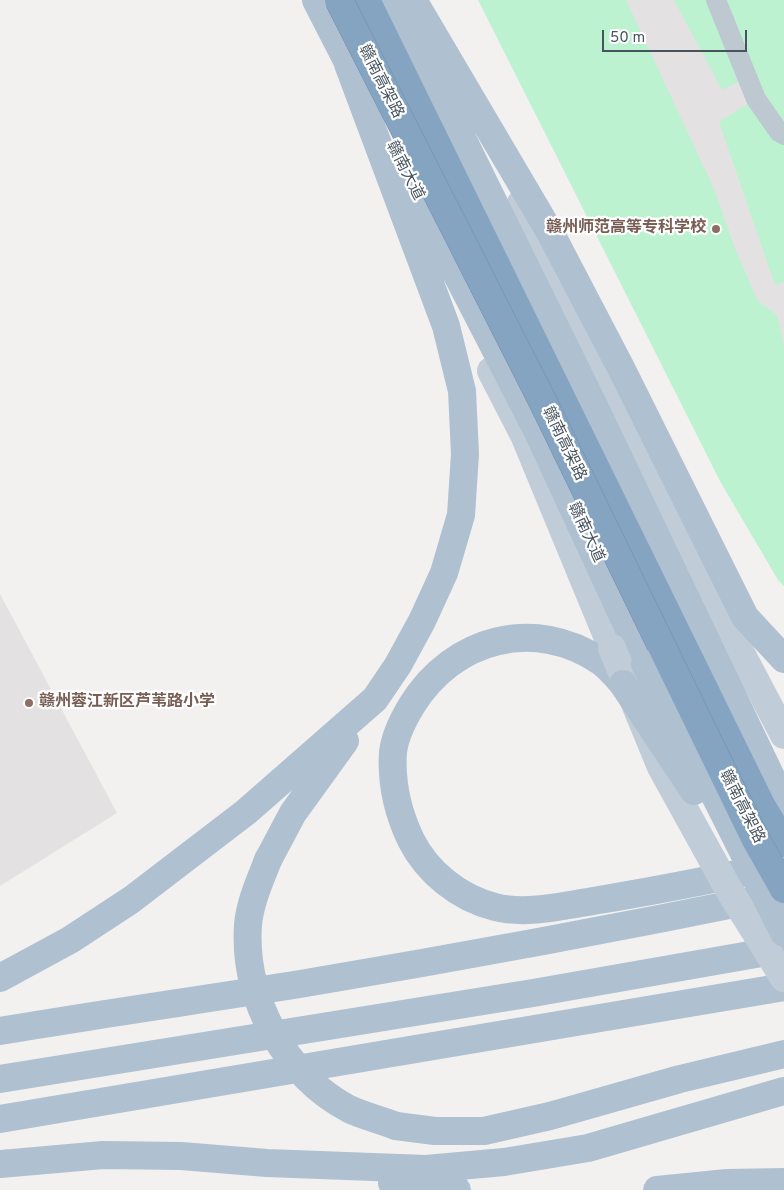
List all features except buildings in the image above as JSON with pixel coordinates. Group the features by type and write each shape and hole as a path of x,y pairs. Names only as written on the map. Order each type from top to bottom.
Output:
{"highway":[{"name":"赣南高架路","path":"339,0 542,400 755,838 784,889"},
{"name":"赣南高架路","path":"366,0 761,806 784,843"}],"main road":[{"name":"赣南大道","path":"316,0 537,430 646,664 784,933"},
{"path":"394,0 592,402 719,640 784,804"},
{"path":"422,2 467,88 551,234 621,368 745,617 784,659"},
{"path":"348,64 446,326 462,391 465,454 461,515 444,573 422,621 398,665 293,813 268,860 254,896 248,925 251,968 260,1006 280,1046 312,1083 350,1109 396,1126 435,1132 484,1131 550,1116 680,1079 784,1054"},
{"path":"784,864 619,897 529,910 495,908 464,895 440,878 418,854 402,822 394,786 393,751 404,719 423,688 446,666 475,648 508,638 540,638 573,647 602,662 627,690 675,760 784,939"},
{"path":"0,978 70,940 131,900 246,812 375,699"},
{"path":"0,1032 117,1011 300,984 631,925 784,894"},
{"path":"0,1079 533,993 784,949"},
{"path":"0,1119 784,987"},
{"path":"0,1164 103,1155 181,1156 267,1163 426,1169 504,1162 588,1148 784,1092"},
{"path":"267,1163 419,1187 457,1190"},
{"path":"657,1190 728,1183 784,1182"}],"street":[{"path":"302,0 524,435 612,648 627,690 661,767 729,890 784,978"},
{"path":"716,0 756,99 779,132 784,135"},
{"path":"422,2 517,151 748,597 784,649"},
{"path":"467,88 608,390 719,640 784,735"}],"shaded area":[{"name":"赣州师范高等专科学校","path":"534,0 784,0 784,470"},
{"name":"赣州蓉江新区芦苇路小学","path":"0,594 117,813 0,886"}],"green space":[{"path":"478,0 626,0 714,189 736,251 758,301 777,315 784,345 784,586 778,580 721,483"},
{"path":"674,0 784,0 784,282 775,285 719,122 755,99 746,78 722,90"}],"place":[{"name":"赣州师范高等专科学校","path":"716,229"},
{"name":"赣州蓉江新区芦苇路小学","path":"29,703"}]}
